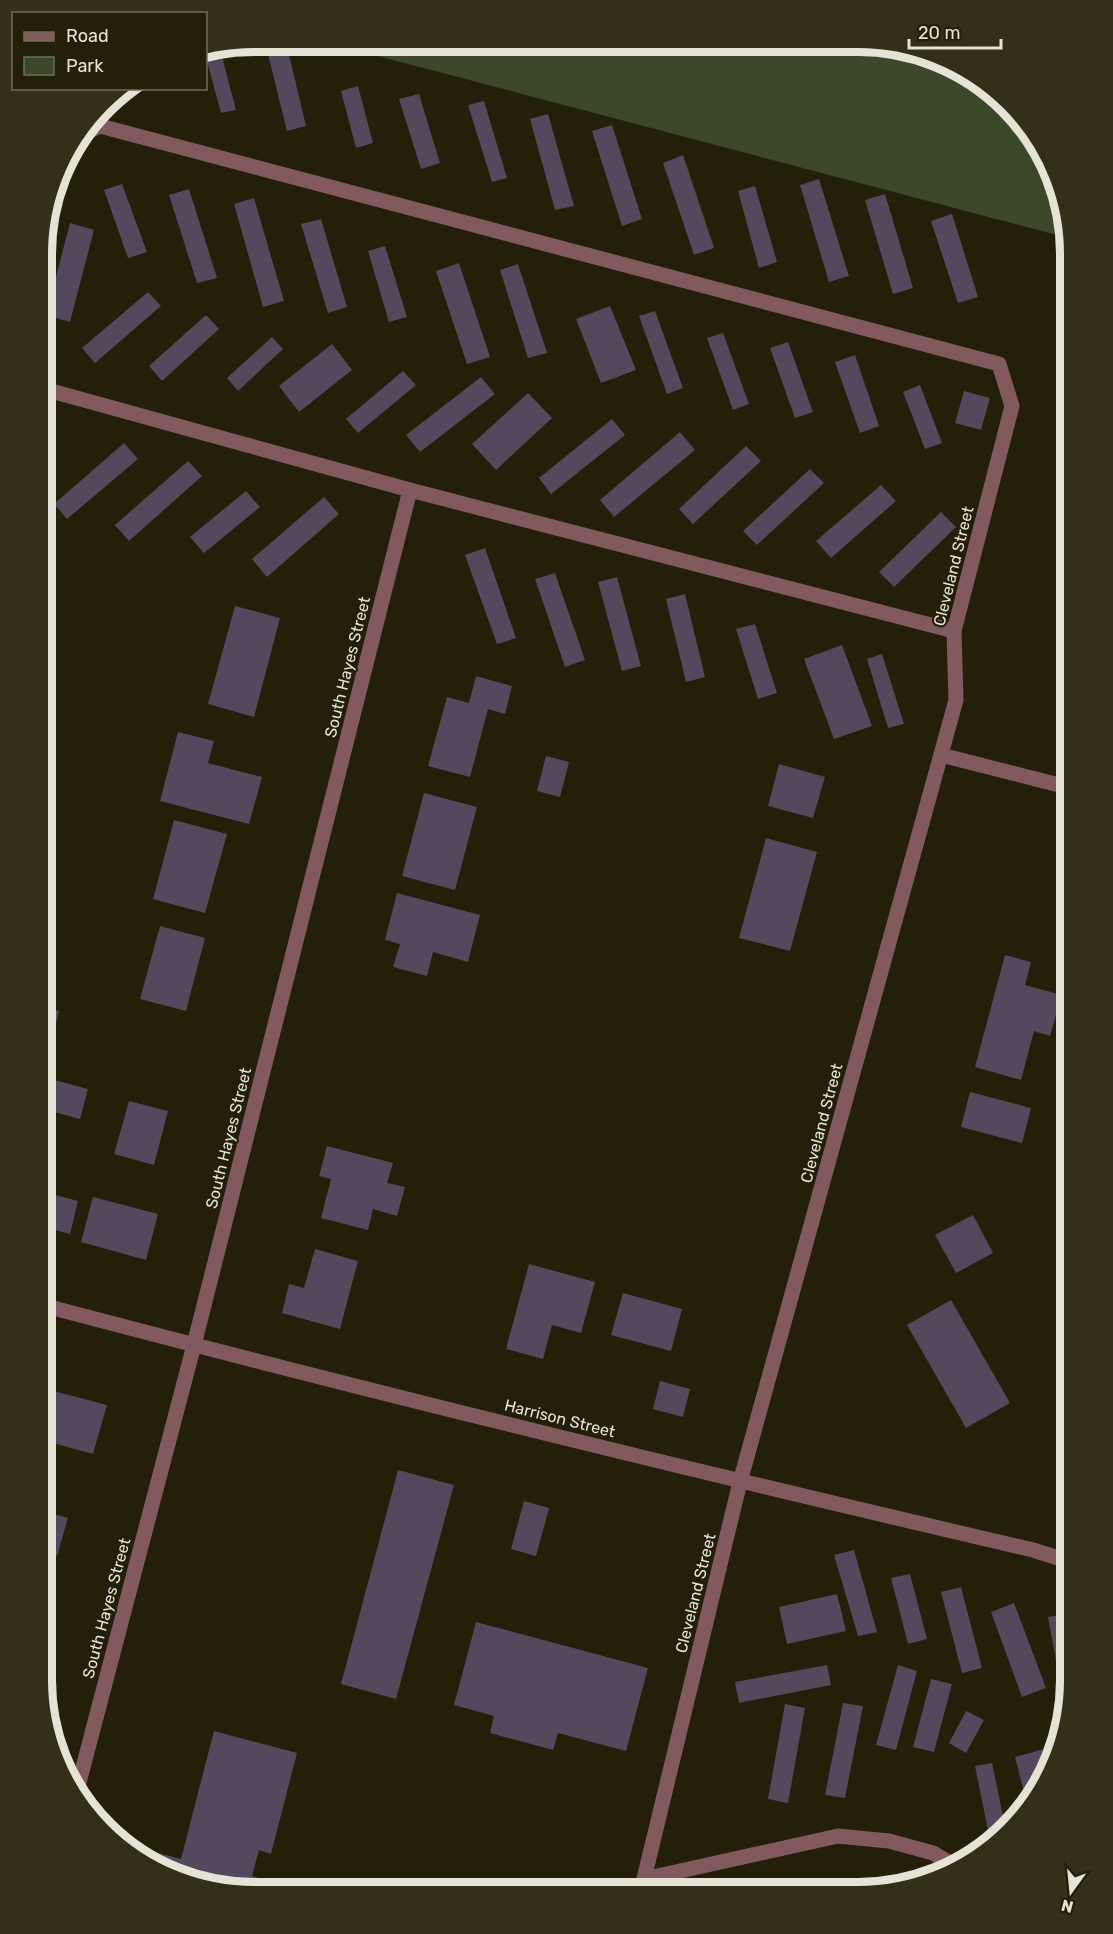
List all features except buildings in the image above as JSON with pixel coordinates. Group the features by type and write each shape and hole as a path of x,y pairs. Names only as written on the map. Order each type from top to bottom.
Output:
{"street":[{"name":"Cleveland Street","path":"98,127 999,364 1012,406 954,631 957,700 740,1482 643,1882"},
{"path":"52,392 410,490 954,631"},
{"name":"South Hayes Street","path":"80,1781 194,1345 410,490"},
{"path":"941,755 1060,785"},
{"name":"Harrison Street","path":"52,1308 740,1482 1033,1550 1060,1559"},
{"path":"654,1882 838,1836 889,1841 933,1852 947,1861"}],"green space":[{"path":"363,52 859,52 898,56 924,63 971,86 1010,121 1027,142 1040,165 1050,189 1059,236"}]}
